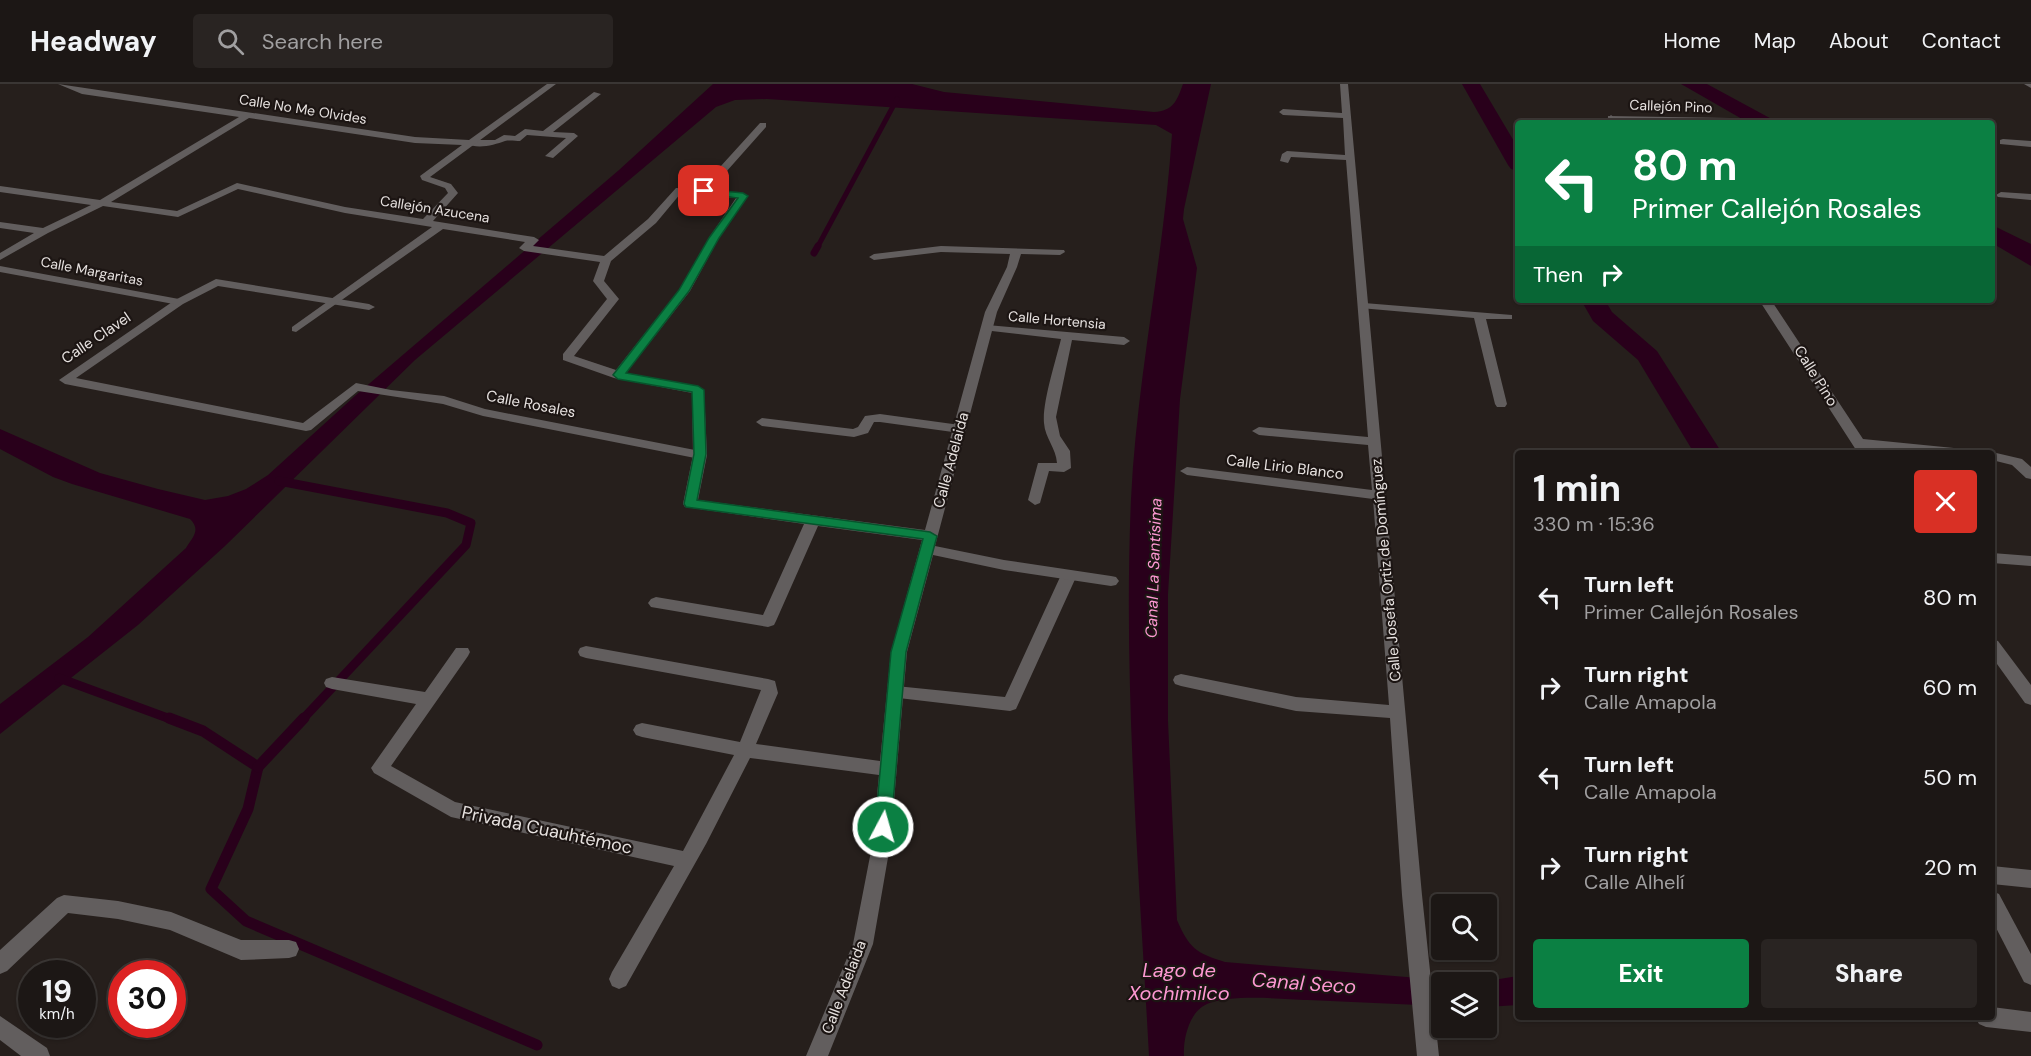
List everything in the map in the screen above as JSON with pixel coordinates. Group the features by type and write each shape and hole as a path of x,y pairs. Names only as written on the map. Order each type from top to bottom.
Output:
{"street":[{"name":"Calle No Me Olvides","path":"62,84 81,91 415,140 497,143 504,138 517,139 525,132 544,134"},
{"path":"425,223 453,193 448,186 425,178 425,176 552,84"},
{"name":"Calle Josefa Ortiz de Domínguez","path":"1344,84 1412,895 1427,1046"},
{"path":"544,134 597,94"},
{"path":"1283,112 1346,117"},
{"path":"0,257 44,231 100,204 250,114"},
{"path":"704,191 763,125"},
{"path":"544,134 574,136 550,156"},
{"path":"2003,142 2031,144"},
{"path":"1286,161 1287,154 1351,158"},
{"name":"Callejón Azucena","path":"100,204 178,214 237,186 345,210 534,240 524,248 606,260"},
{"path":"0,189 100,204"},
{"path":"618,375 684,291 714,238 743,196 679,190 652,221 606,260 598,281 613,299 567,357 618,375 698,390 700,454 690,504 813,521 928,542 1004,565 1111,581"},
{"path":"2001,195 2031,197"},
{"name":"Calle Margaritas","path":"0,225 44,231"},
{"path":"296,329 441,225"},
{"path":"874,257 941,249 1059,252"},
{"name":"Calle Adelaida","path":"817,1056 863,944 881,846 899,652 991,312 1012,267 1016,252"},
{"name":"Calle Margaritas","path":"0,269 179,302"},
{"name":"Calle Clavel","path":"358,388 306,427 65,380 179,302 216,282 369,307"},
{"name":"Calle Pino","path":"1767,303 1862,448"},
{"path":"1364,306 1508,317"},
{"path":"1479,315 1501,404"},
{"name":"Calle Hortensia","path":"987,328 1124,341"},
{"path":"1035,500 1042,466 1064,468 1063,451 1054,436 1050,417 1067,336"},
{"name":"Calle Rosales","path":"358,388 444,400 483,412 700,454"},
{"path":"762,422 854,433 863,430 870,419 880,418 960,429"},
{"path":"1260,431 1375,442"},
{"path":"1862,448 1903,450"},
{"path":"1995,457 2017,462 2031,475"},
{"name":"Calle Lirio Blanco","path":"1187,471 1379,495"},
{"path":"656,603 768,621 813,521"},
{"path":"1995,558 2031,561"},
{"path":"896,692 1010,704 1069,575"},
{"path":"1995,649 2031,698"},
{"name":"Privada Cuauhtémoc","path":"462,652 380,768 451,809 687,860"},
{"path":"586,652 769,686 770,693 746,750 619,979"},
{"path":"1181,680 1296,704 1398,712"},
{"path":"332,683 428,699"},
{"path":"642,730 746,750 889,769"},
{"path":"1995,875 2031,879"},
{"path":"0,964 64,904 118,910 171,921 242,950 289,949"},
{"path":"1995,906 2031,975"},
{"path":"1995,1018 2031,1022"},
{"path":"0,1027 39,1056"}],"water":[{"name":"Lago de Xochimilco","path":"713,84 912,84 944,92 1154,112 1170,107 1179,95 1183,84 1211,84 1183,219 1197,268 1180,399 1168,594 1168,721 1177,920 1185,937 1195,948 1207,956 1225,962 1431,979 1431,1006 1271,998 1217,1001 1201,1008 1192,1019 1186,1034 1184,1056 1149,1056 1133,778 1129,569 1134,453 1163,225 1172,134 1156,125 767,99 735,100 716,107 415,360 225,546 138,625 0,734 0,704 88,637 186,548 193,537 195,527 190,519 53,477 0,449 0,429 100,473 205,500 228,496 246,489 268,475 356,395 619,170"},
{"path":"1681,84 1707,84 1773,120 1744,120"},
{"path":"1995,226 2031,244 2031,266 1995,245"},
{"name":"Lago de Xochimilco","path":"1515,976 1515,1005 1497,1006 1497,979"}],"waterway":[{"name":"Canal Seco","path":"1471,84 1515,160"},
{"path":"817,248 897,99"},
{"path":"814,253 818,246"},
{"name":"Canal Seco","path":"1595,303 1602,316 1648,356 1706,450"},
{"path":"279,481 447,513 471,523 466,545 302,720"},
{"path":"59,678 173,720"},
{"path":"169,718 203,731 258,767"},
{"path":"258,767 304,718"},
{"path":"258,767 248,809 211,889 246,921 537,1045"}],"route":[{"path":"704,191 743,196 714,238 684,291 618,375 698,390 700,454 690,504 930,536 899,652 883,827"}],"water label":[{"name":"Canal La Santísima","path":"1153,568"}]}
